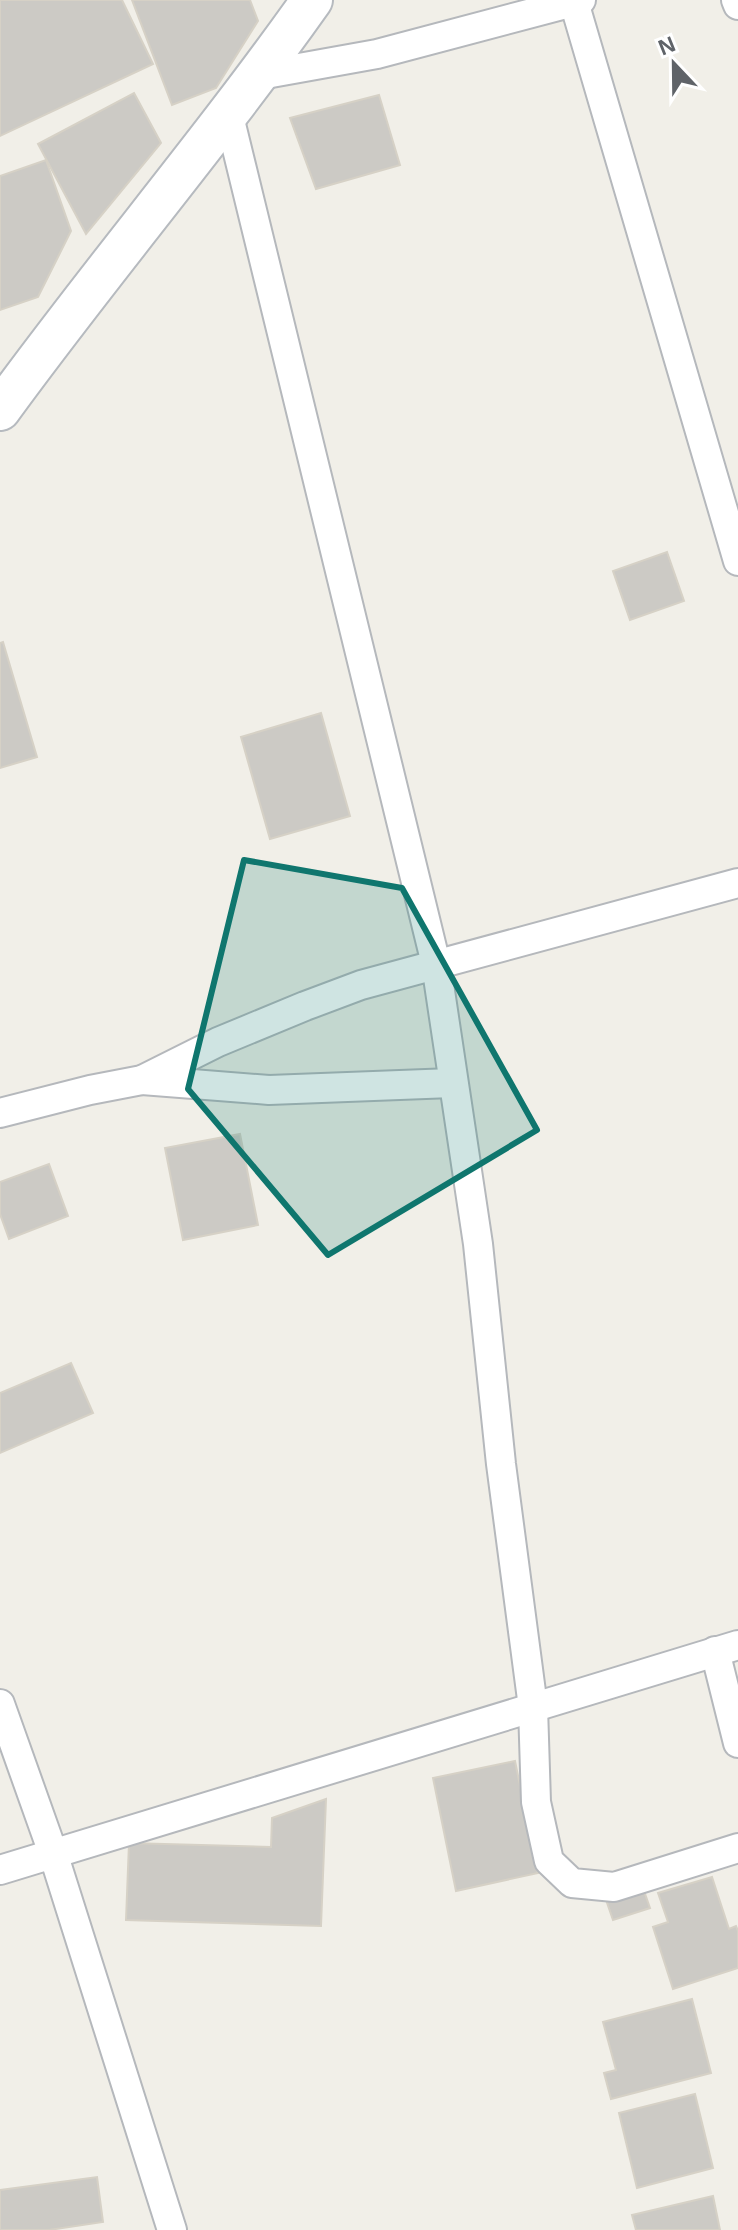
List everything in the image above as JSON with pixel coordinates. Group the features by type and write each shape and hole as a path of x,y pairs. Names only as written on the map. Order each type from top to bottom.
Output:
{"street":[{"path":"0,410 228,112 260,75 312,0"},
{"path":"260,75 377,54 577,1 738,561"},
{"path":"228,112 436,964 478,1244 501,1464 533,1707 536,1802 549,1861 572,1883 614,1887 738,1848"},
{"path":"142,1080 218,1042 361,985 738,883"},
{"path":"0,1113 142,1080 269,1090 452,1083"},
{"path":"0,1870 727,1648 738,1743"},
{"path":"0,1704 53,1853 172,2230"}],"highlighted area":[{"path":"244,860 402,888 537,1130 328,1255 188,1089"}],"building":[{"path":"0,0 122,0 153,64 0,136"},
{"path":"132,0 250,0 258,21 216,88 172,105"},
{"path":"134,93 161,143 86,234 38,144"},
{"path":"379,95 400,165 316,189 290,118"},
{"path":"46,160 71,231 38,297 0,310 0,176"},
{"path":"667,552 684,601 630,620 613,571"},
{"path":"3,642 37,757 0,768 0,643"},
{"path":"321,713 350,816 270,839 241,737"},
{"path":"240,1134 258,1225 183,1240 165,1148"},
{"path":"49,1164 68,1216 9,1239 0,1214 0,1182"},
{"path":"71,1363 93,1413 0,1453 0,1393"},
{"path":"515,1761 538,1873 456,1891 433,1778"},
{"path":"326,1799 321,1926 126,1920 129,1843 271,1847 272,1818"},
{"path":"712,1877 729,1929 736,1926 738,1931 738,1968 673,1989 653,1927 668,1922 658,1893"},
{"path":"642,1885 650,1908 613,1920 605,1897"},
{"path":"692,1999 711,2073 611,2099 604,2073 616,2070 603,2022"},
{"path":"695,2094 713,2168 637,2188 619,2113"},
{"path":"97,2177 103,2222 49,2230 0,2230 0,2190"},
{"path":"713,2196 720,2230 636,2230 632,2215"}]}
